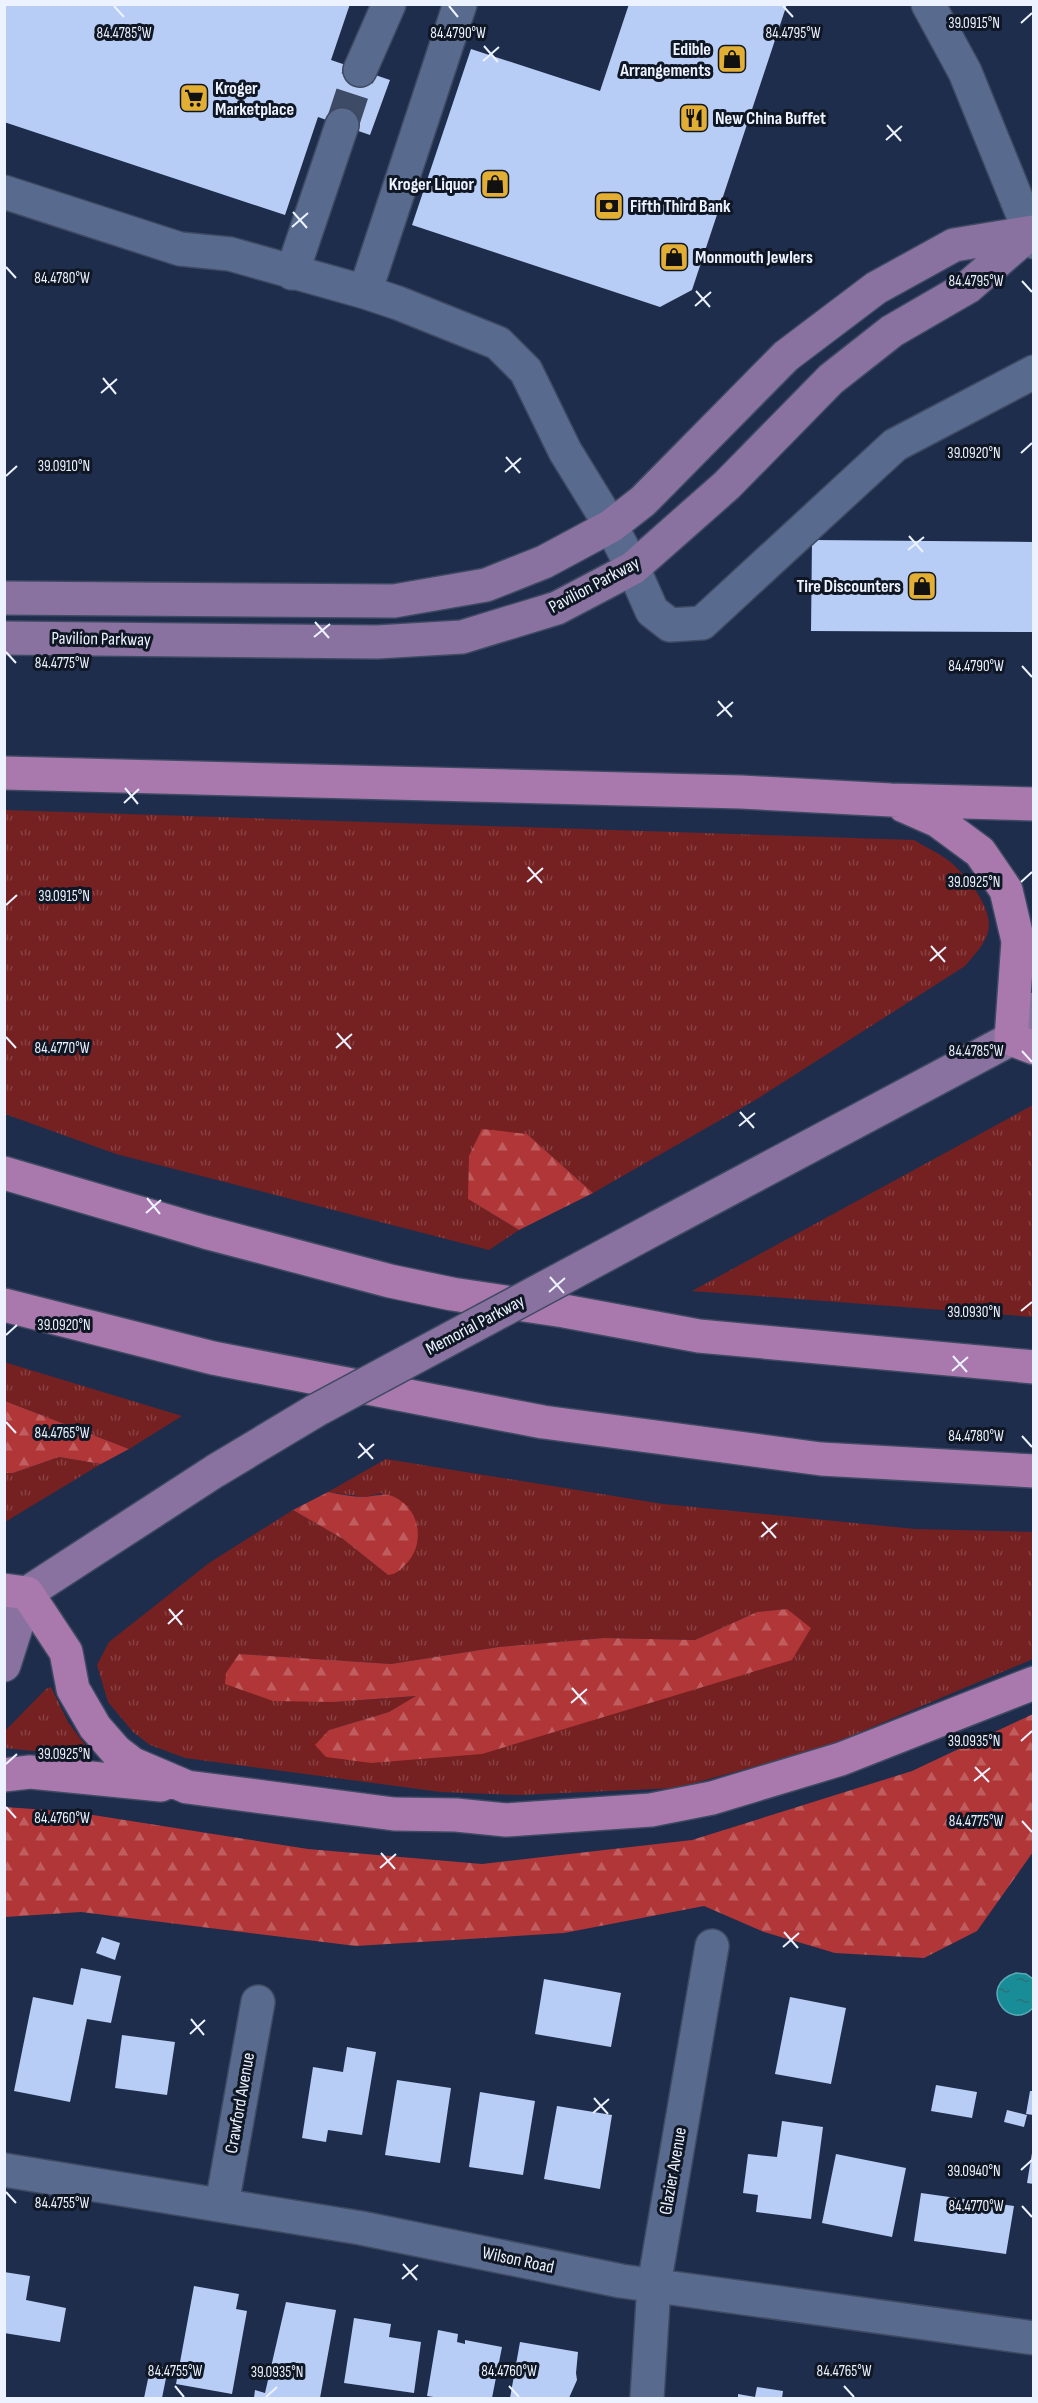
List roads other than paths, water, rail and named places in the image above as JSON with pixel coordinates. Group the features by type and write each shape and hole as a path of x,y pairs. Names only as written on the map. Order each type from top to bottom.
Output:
{"highway":[{"path":"4,773 741,792 891,800 1034,804"},
{"path":"891,800 938,821 980,852 1006,891 1018,941 1026,1042"},
{"path":"4,1173 205,1232 390,1281 452,1294 564,1311 699,1336 1034,1366"},
{"path":"4,1305 213,1358 543,1422 821,1459 1034,1471"},
{"path":"12,1594 66,1652 73,1689 95,1727 116,1751 133,1764 187,1787"},
{"path":"4,1775 30,1772 187,1787 393,1814 456,1815 506,1820 651,1810 712,1798 842,1759 1034,1683"}],"main road":[{"path":"4,598 394,601 486,585 544,562 611,526 643,501 786,356 876,288 954,245 1032,236"},
{"name":"Pavilion Parkway","path":"4,638 377,642 462,637 557,608 633,568 727,485 831,379 892,332 968,287 1032,236"},
{"path":"1026,1042 1034,1009"},
{"name":"Memorial Parkway","path":"12,1594 315,1411 656,1228 1026,1042"},
{"path":"4,1665 12,1594"}],"street":[{"path":"360,70 389,4"},
{"path":"364,292 460,4"},
{"path":"928,4 965,72 1032,236"},
{"path":"292,273 342,125"},
{"path":"4,192 180,249 230,254 364,292 398,303 498,343 526,371 565,451 611,526 652,611 670,625 702,623 895,445 1034,372"},
{"name":"Glazier Avenue","path":"647,2398 654,2285 712,1946"},
{"name":"Crawford Avenue","path":"222,2204 258,2002"},
{"name":"Wilson Road","path":"4,2170 362,2228 621,2281 1034,2338"}],"water":[{"path":"1016,1973 1026,1974 1033,1979 1033,2008 1023,2014 1014,2015 1006,2011 997,1996 998,1987 1004,1979"}],"tunnel":[{"path":"342,125 360,70"}],"place":[{"name":"Edible Arrangements","path":"732,59"},
{"name":"Kroger Marketplace","path":"194,98"},
{"name":"New China Buffet","path":"694,118"},
{"name":"Kroger Liquor","path":"495,184"},
{"name":"Fifth Third Bank","path":"609,206"},
{"name":"Monmouth Jewlers","path":"674,257"},
{"name":"Tire Discounters","path":"922,586"}]}
